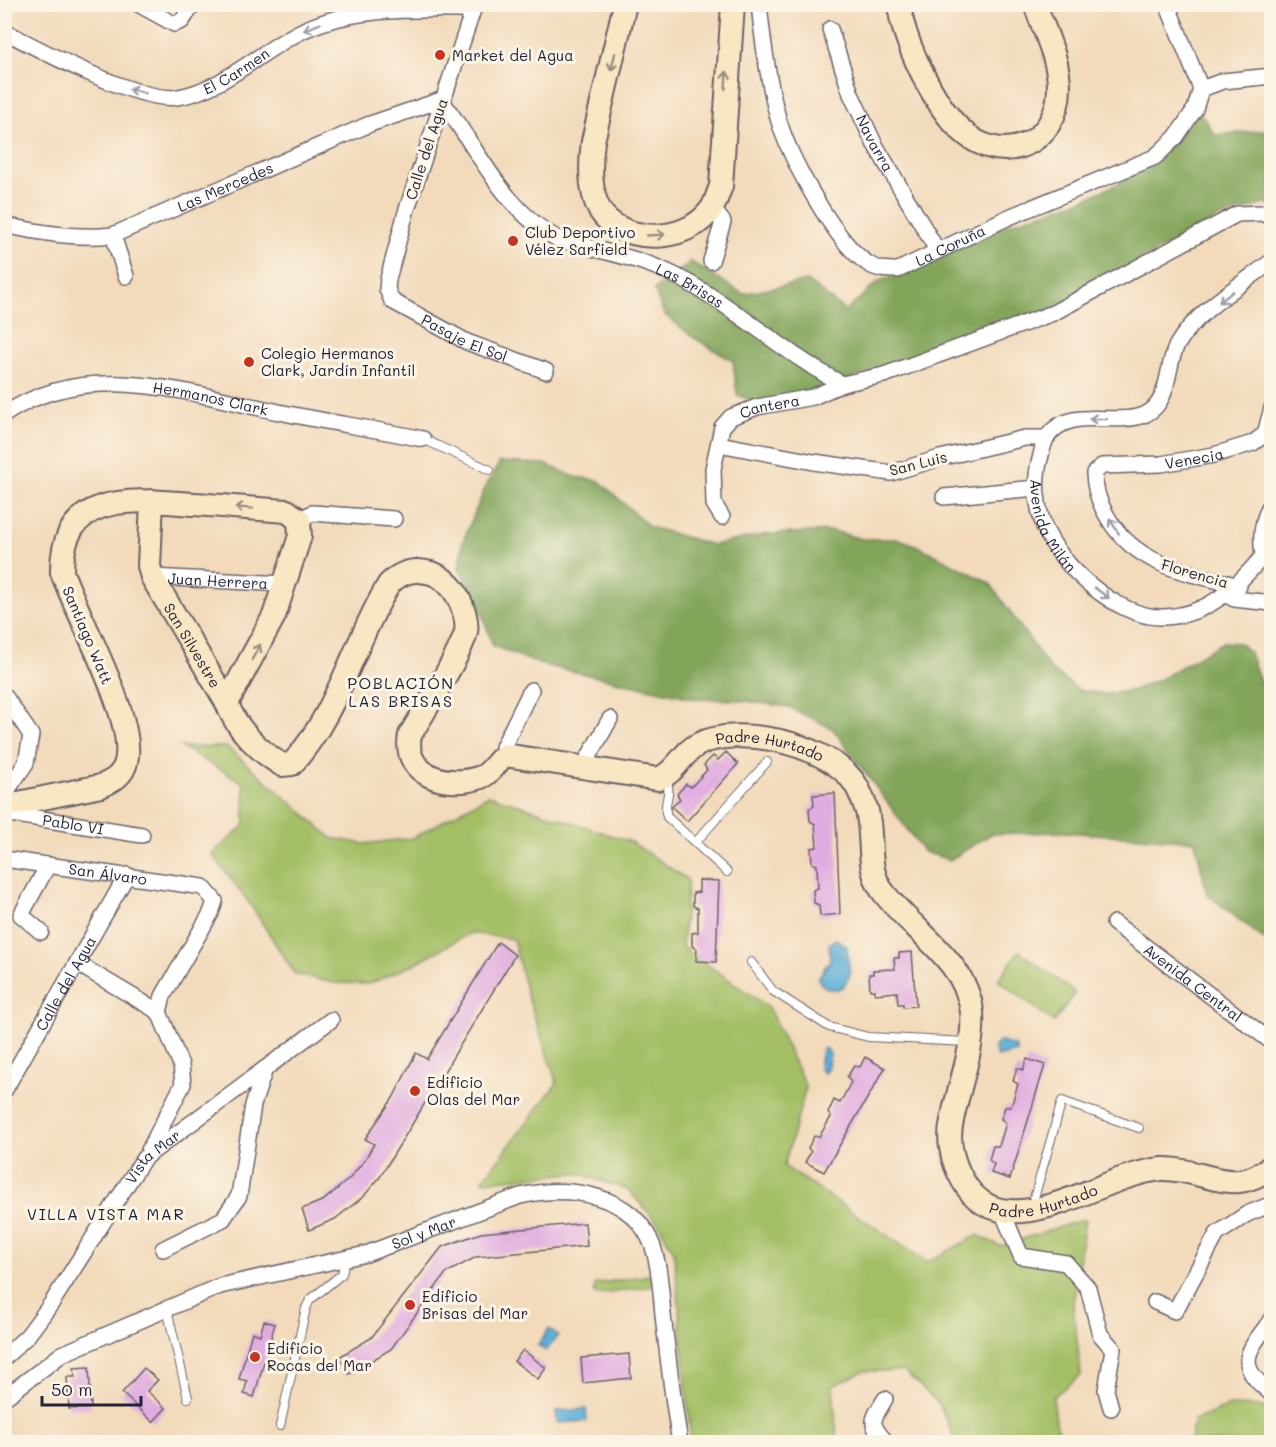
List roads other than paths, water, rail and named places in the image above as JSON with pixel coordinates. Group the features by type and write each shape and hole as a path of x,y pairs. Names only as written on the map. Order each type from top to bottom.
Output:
{"street":[{"path":"138,4 174,24 182,21 193,4"},
{"path":"625,4 591,160 593,188 600,209 608,220 625,230 651,237 677,232 698,223 712,208 720,186 733,4"},
{"name":"La Coruña","path":"759,4 768,73 779,120 798,167 847,244 866,262 882,271 898,270 1009,217 1155,157 1176,137 1194,109 1201,89"},
{"path":"899,4 905,29 918,61 936,94 960,129 984,144 1014,148 1030,143 1045,133 1053,121 1058,102 1058,70 1035,4"},
{"path":"1167,4 1201,89 1223,81 1272,76"},
{"name":"El Carmen","path":"4,31 133,91 177,98 219,84 258,55 329,19 474,7"},
{"name":"Calle del Agua","path":"388,295 387,279 406,212 441,100 474,7"},
{"name":"Navarra","path":"830,29 851,94 874,143 937,250"},
{"name":"Las Mercedes","path":"4,225 57,235 91,238 113,235 370,124 441,100"},
{"name":"Las Brisas","path":"441,100 521,214 544,232 558,239 652,265 677,276 749,321 810,367 842,384"},
{"path":"711,261 723,222 712,208"},
{"path":"842,384 884,375 1053,313 1237,214 1263,213 1272,219"},
{"path":"113,235 126,276"},
{"path":"1047,438 1074,419 1117,419 1147,414 1160,399 1168,382 1175,348 1191,325 1272,261"},
{"name":"Pasaje El Sol","path":"388,295 392,302 467,342 546,371"},
{"name":"Cantera","path":"722,517 714,504 713,469 722,427 731,417 758,407 813,397 842,384"},
{"name":"Hermanos Clark","path":"4,415 32,398 77,385 138,385 171,389 328,422 423,439"},
{"name":"Venecia","path":"1094,473 1102,466 1161,464 1214,455 1253,444 1265,434 1272,408"},
{"name":"San Luis","path":"718,444 814,462 891,473 1025,438 1047,438"},
{"name":"Avenida Milán","path":"1047,438 1037,471 1036,488 1044,526 1067,563 1100,592 1127,609 1160,617 1186,614 1239,586 1267,557 1260,537 1263,519 1272,501"},
{"name":"Florencia","path":"1094,473 1100,503 1120,536 1139,553 1164,566 1239,586"},
{"path":"944,497 1036,488"},
{"name":"Santiago Watt","path":"4,806 101,786 122,772 128,745 121,717 62,572 62,551 79,522 98,507 117,501 152,501 286,511 299,520"},
{"name":"San Silvestre","path":"152,501 149,567 152,577 227,703 235,721 259,748 286,766 301,754 322,718 389,584 399,574 415,570 433,573 453,587 465,609 466,631 410,735 407,749 410,757 416,767 426,774 456,781 482,777 505,755"},
{"path":"227,703 264,637 285,584 300,536 299,520 312,513 394,519"},
{"name":"Juan Herrera","path":"152,577 285,584"},
{"path":"1225,594 1234,599 1272,603"},
{"path":"531,690 503,747 505,755 647,779 664,777"},
{"path":"4,695 31,735 26,763 4,795"},
{"path":"583,767 610,719"},
{"name":"Padre Hurtado","path":"664,777 696,745 721,736 740,735 793,745 835,765 849,775 860,792 868,814 869,852 881,891 953,966 965,989 972,1012 950,1128 951,1149 966,1187 982,1202 1002,1211 1014,1213 1031,1210 1144,1172 1163,1169 1184,1171 1228,1183 1243,1182 1260,1176 1272,1166"},
{"name":"Pablo VI","path":"4,813 142,835"},
{"name":"San Álvaro","path":"4,859 203,887 210,893 215,901 211,913 163,996 159,1012"},
{"path":"41,932 21,915 48,865"},
{"name":"Calle del Agua","path":"4,1091 127,875"},
{"name":"Avenida Central","path":"1114,923 1272,1042"},
{"path":"78,964 159,1012 180,1065 183,1084 144,1158"},
{"name":"Vista Mar","path":"4,1358 28,1335 51,1304 144,1158 234,1089 331,1020"},
{"path":"163,1249 223,1219 239,1196 253,1105 265,1069"},
{"path":"234,1089 253,1105"},
{"name":"Sol y Mar","path":"4,1398 62,1354 220,1286 345,1260 520,1196 544,1191 582,1192 618,1206 639,1223 652,1245 680,1443"},
{"path":"1155,1302 1175,1311 1217,1234 1258,1208 1272,1204"},
{"path":"1002,1211 1021,1256 1066,1263 1088,1288 1100,1334 1113,1348 1106,1390 1111,1408"},
{"path":"1272,1319 1249,1350 1249,1370 1258,1383 1272,1394"},
{"path":"885,1399 873,1420 873,1426 886,1443"}],"lane":[{"path":"423,439 490,470"},
{"path":"695,843 767,762"},
{"path":"664,777 670,792 664,810 667,817 727,872"},
{"path":"751,962 774,991 829,1027 868,1037 968,1042"},
{"path":"1031,1210 1062,1101 1139,1128"},
{"path":"280,1426 306,1308 310,1300 342,1274 345,1260"},
{"path":"167,1309 188,1398"}],"water":[{"path":"836,939 847,947 850,975 843,987 832,989 822,985 818,978 830,960 829,944"},
{"path":"1000,1042 1015,1046 1017,1052 997,1057 994,1047"},
{"path":"822,1049 826,1049 830,1054 827,1070 824,1073 819,1068"},
{"path":"549,1329 558,1335 546,1351 538,1345"},
{"path":"586,1409 587,1421 557,1423 556,1411"}],"place":[{"name":"Market del Agua","path":"440,55"},
{"name":"Club Deportivo Vélez Sarfield","path":"513,241"},
{"name":"Colegio Hermanos Clark, Jardín Infantil","path":"249,362"},
{"name":"Edificio Olas del Mar","path":"415,1091"},
{"name":"Edificio Brisas del Mar","path":"410,1305"},
{"name":"Edificio Rocas del Mar","path":"255,1357"}],"district":[{"name":"POBLACIÓN LAS BRISAS","path":"401,691"},
{"name":"VILLA VISTA MAR","path":"106,1213"}]}
